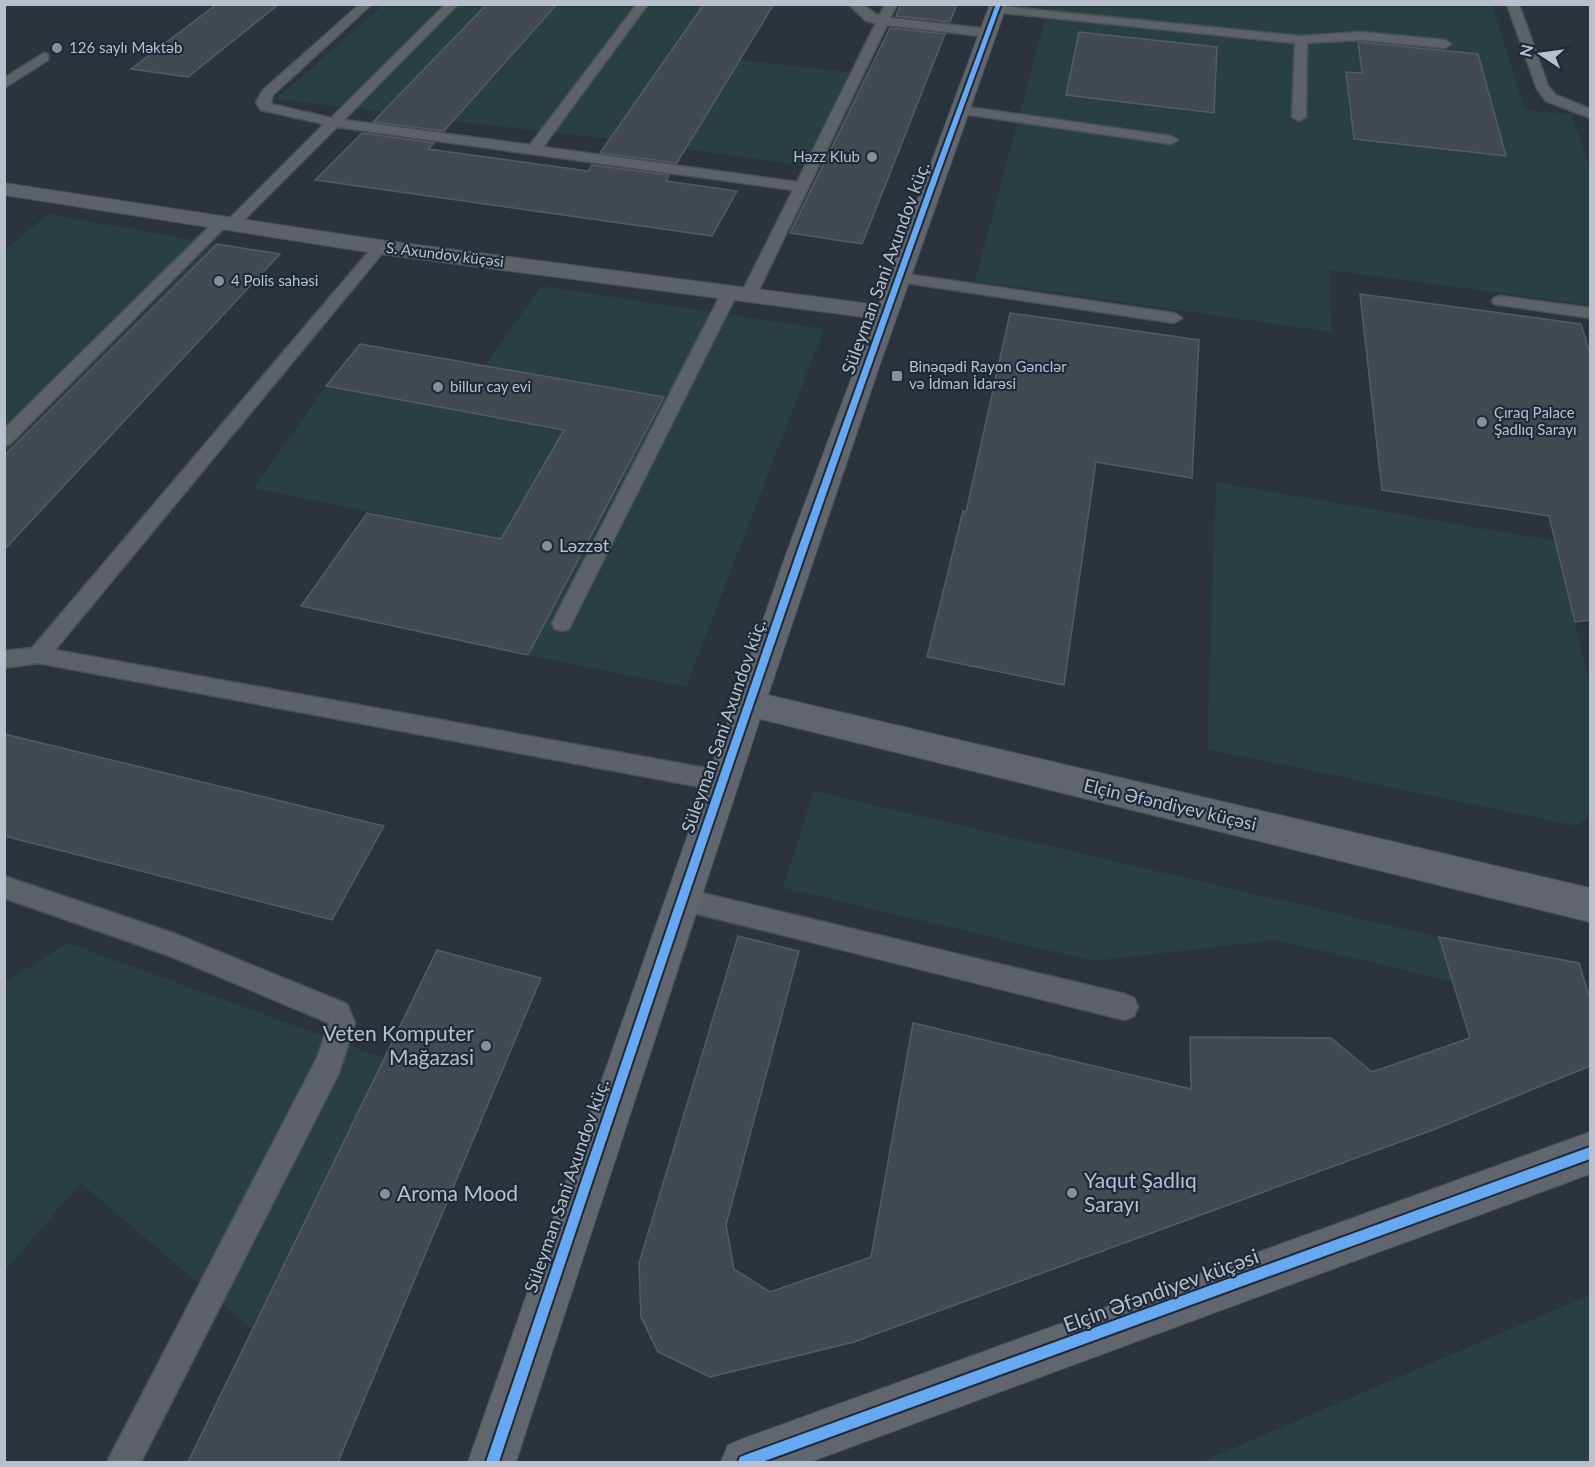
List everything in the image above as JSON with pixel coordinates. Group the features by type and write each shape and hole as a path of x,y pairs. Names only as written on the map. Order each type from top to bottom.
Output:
{"street":[{"name":"Süleyman Sani Axundov küç.","path":"492,1462 722,781 886,314 995,16"},
{"name":"S. Axundov küçəsi","path":"4,189 380,247 886,314"},
{"name":"Elçin Əfəndiyev küçəsi","path":"750,704 1590,905"},
{"name":"Elçin Əfəndiyev küçəsi","path":"745,1462 1590,1153"}],"lane":[{"path":"367,4 268,93 264,102 266,106 336,123 803,187"},
{"path":"4,440 227,223 336,123 453,4"},
{"path":"534,150 643,4"},
{"path":"853,4 870,18 883,21 995,16 1301,40 1360,36 1445,44"},
{"path":"562,623 740,293 803,187 891,4"},
{"path":"1513,4 1546,92 1551,98 1590,114"},
{"path":"1299,117 1301,40"},
{"path":"4,84 44,57"},
{"path":"961,110 1171,140"},
{"path":"38,655 380,247"},
{"path":"899,278 1174,318"},
{"path":"1500,301 1590,313"},
{"path":"4,660 38,655 722,781"},
{"path":"4,887 173,945 338,1013 342,1023 329,1063 124,1462"},
{"path":"681,899 1125,1007"}],"green space":[{"path":"383,5 487,5 382,112 276,99"},
{"path":"557,5 704,5 610,139 453,121"},
{"path":"1049,5 1492,5 1525,110 1571,114 1590,167 1590,305 1329,270 1331,332 975,281"},
{"path":"740,60 865,74 820,168 686,149"},
{"path":"48,214 217,244 5,456 5,250"},
{"path":"541,286 824,329 686,687 528,655 663,397 485,366"},
{"path":"326,386 565,430 501,539 254,488"},
{"path":"1216,482 1555,541 1590,687 1590,815 1577,826 1207,749"},
{"path":"814,791 1439,937 1453,982 1277,940 1094,961 783,888"},
{"path":"68,943 384,1058 252,1329 81,1183 5,1270 5,982"},
{"path":"1590,1295 1590,1462 1201,1462"}],"building":[{"path":"217,4 279,4 188,77 131,69"},
{"path":"487,4 557,4 444,131 373,122"},
{"path":"704,4 774,4 677,163 600,153"},
{"path":"901,4 957,4 950,22 896,16"},
{"path":"890,28 945,34 862,244 790,233"},
{"path":"1079,32 1217,47 1214,113 1066,95"},
{"path":"1358,42 1478,54 1506,156 1354,139 1346,72 1362,73"},
{"path":"362,133 434,143 428,149 588,171 592,165 669,175 666,181 737,191 712,236 315,180"},
{"path":"217,244 280,254 4,550 4,456"},
{"name":"Çıraq Palace Şadlıq Sarayı","path":"1360,294 1581,324 1590,354 1590,620 1575,622 1549,516 1382,490"},
{"path":"1010,313 1199,340 1192,478 1096,462 1064,685 927,657 963,511 966,512"},
{"path":"360,344 664,397 528,655 301,606 367,513 501,539 564,430 326,386"},
{"path":"4,734 384,826 332,920 4,836"},
{"path":"738,936 799,951 726,1225 734,1269 770,1292 871,1257 913,1023 1191,1089 1190,1037 1331,1038 1372,1072 1470,1038 1439,937 1579,963 1590,999 1590,1066 1438,1128 854,1342 710,1377 658,1352 641,1317 639,1263"},
{"name":"Aroma Mood","path":"437,950 541,978 338,1462 188,1462"}],"cycle path":[{"path":"492,1462 802,549 999,4"},
{"path":"745,1462 1590,1153"}],"place":[{"name":"126 saylı Məktəb","path":"57,48"},
{"name":"Həzz Klub","path":"872,157"},
{"name":"4 Polis sahəsi","path":"219,281"},
{"name":"Binəqədi Rayon Gənclər və İdman İdarəsi","path":"897,376"},
{"name":"billur cay evi","path":"438,387"},
{"name":"Çıraq Palace Şadlıq Sarayı","path":"1482,422"},
{"name":"Ləzzət","path":"547,546"},
{"name":"Veten Komputer Mağazasi","path":"486,1046"},
{"name":"Yaqut Şadlıq Sarayı","path":"1072,1193"},
{"name":"Aroma Mood","path":"385,1194"}]}
